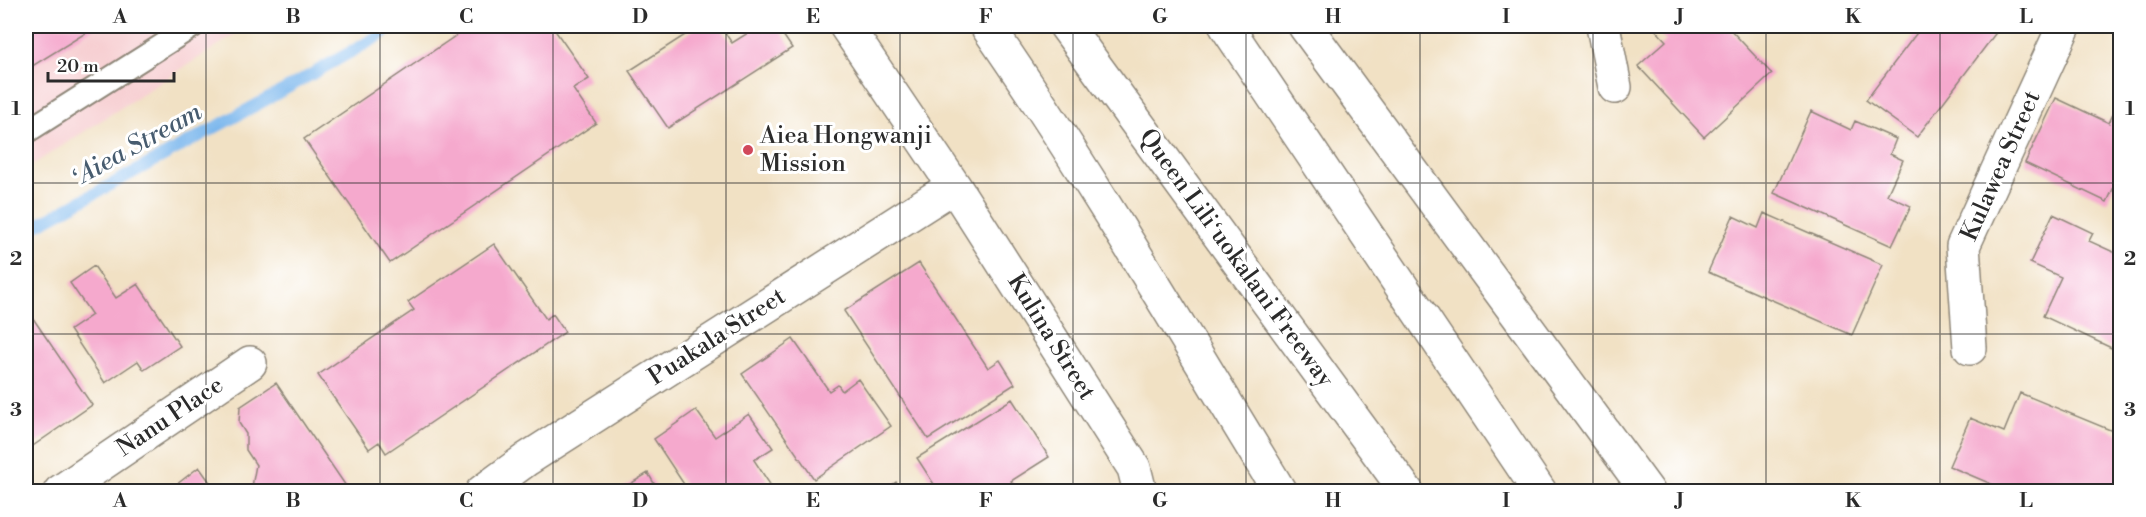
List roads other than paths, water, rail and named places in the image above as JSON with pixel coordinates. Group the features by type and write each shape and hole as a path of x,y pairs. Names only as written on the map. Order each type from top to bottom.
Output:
{"main road":[{"name":"Kulina Street","path":"846,26 954,186 1134,468 1140,492"},
{"path":"987,26 1021,74 1137,258 1280,492"},
{"name":"Queen Liliʻuokalani Freeway","path":"1066,26 1407,492"},
{"path":"1226,26 1540,492"},
{"path":"1305,26 1648,492"},
{"path":"1603,26 1615,87"},
{"name":"Kulawea Street","path":"1970,348 1963,246 2064,26"},
{"name":"Puakala Street","path":"482,492 527,459 954,186"},
{"name":"Nanu Place","path":"60,492 250,363"}],"lane":[{"path":"26,132 193,26"}],"waterway":[{"name":"ʻAiea Stream","path":"26,231 291,86 392,26"}],"place":[{"name":"Aiea Hongwanji Mission","path":"748,150"}]}
